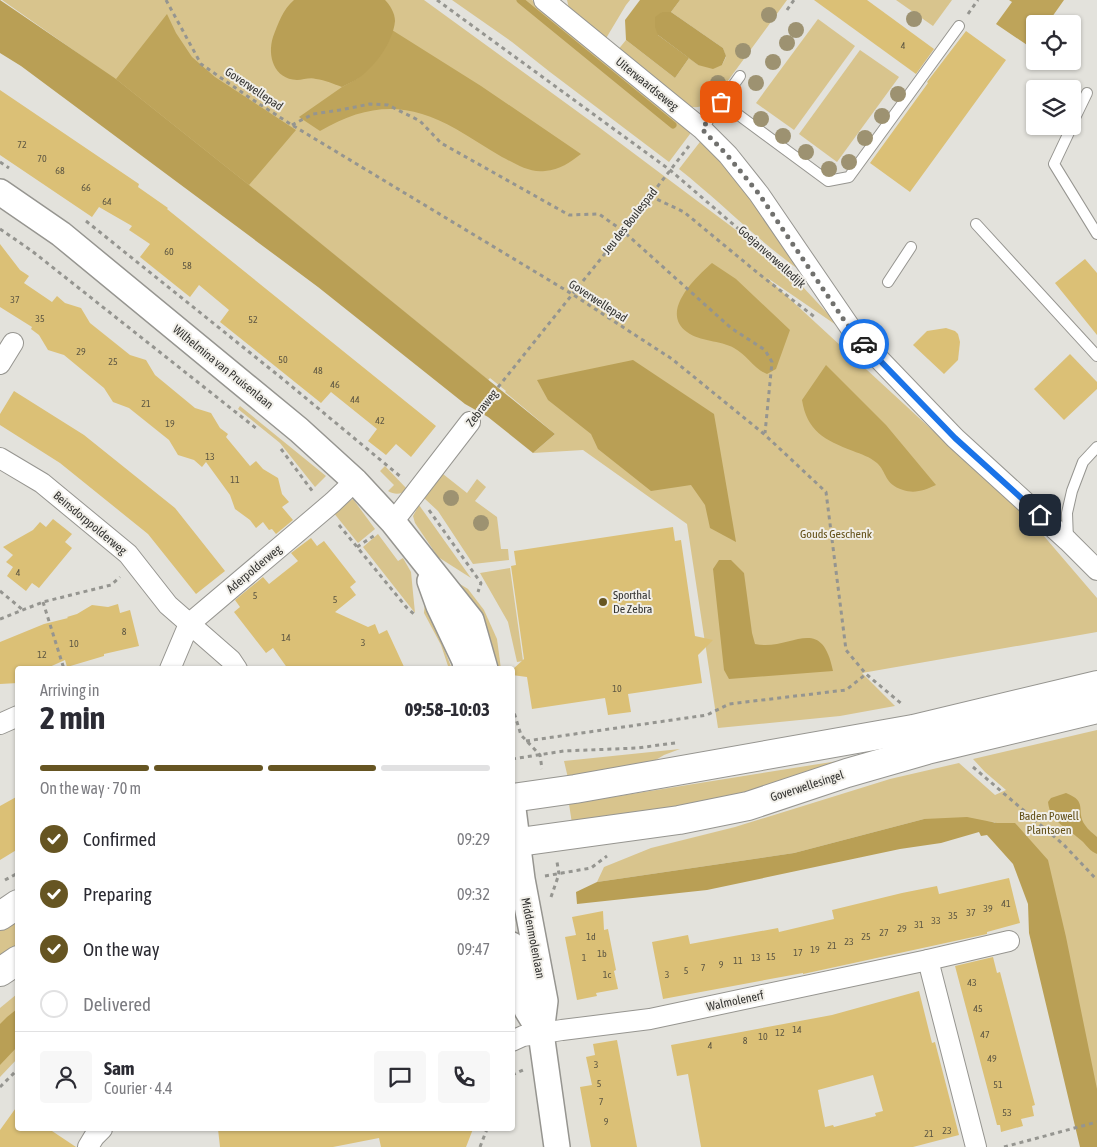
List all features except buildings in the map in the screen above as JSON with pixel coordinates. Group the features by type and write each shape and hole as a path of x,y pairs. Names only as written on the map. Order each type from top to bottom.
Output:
{"main road":[{"path":"515,799 913,729 1097,685"},
{"name":"Goverwellesingel","path":"515,843 680,820 748,806 847,773 926,750 1097,709"},
{"path":"0,916 15,906"},
{"path":"0,972 15,962"}],"street":[{"name":"Uiterwaardseweg","path":"544,0 702,129 728,156 759,194 850,328"},
{"name":"Wilhelmina van Pruisenlaan","path":"0,192 61,234 299,430 354,481 393,522 471,620 484,666"},
{"path":"850,328 955,438 1097,570"},
{"path":"0,364 13,343"},
{"name":"Zebraweg","path":"393,522 470,422"},
{"name":"Beinsdorppolderweg","path":"0,458 42,483 128,554 168,605 231,660 235,666"},
{"name":"Aderpolderweg","path":"171,666 189,624 354,481"},
{"name":"Wilhelmina van Pruisenlaan","path":"425,564 439,606 466,666"},
{"path":"0,724 15,717"},
{"name":"Middenmolenlaan","path":"515,843 545,1001 541,1034 557,1147"},
{"name":"Walmolenerf","path":"515,1040 523,1036 650,1019 1009,941"},
{"name":"Middenmolenlaan","path":"515,958 527,1010 541,1034"},
{"path":"928,960 976,1147"},
{"path":"88,1147 100,1131"}],"lane":[{"path":"721,102 828,181 849,177 859,170 959,26"},
{"path":"702,129 740,76"},
{"path":"1081,106 1087,93"},
{"path":"1067,135 1054,164 1097,234"},
{"path":"976,224 1097,356"},
{"path":"888,282 911,247"},
{"path":"1068,541 1067,513 1072,491 1083,462 1097,447"}],"path":[{"name":"Goverwellepad","path":"166,0 201,64 292,125 572,294 672,359 764,434 826,492 846,650 866,674 903,704"},
{"name":"Goejanverwelledijk","path":"437,0 670,170 780,264"},
{"path":"786,10 794,0"},
{"path":"292,125 313,114 370,104 388,105 420,121 442,143 569,215 598,214 623,231 731,328 765,350 772,362 764,434"},
{"name":"Jeu des Boulespad","path":"572,294 688,147"},
{"path":"650,195 684,212 828,328 850,328"},
{"path":"0,229 32,251 259,431"},
{"name":"Zebraweg","path":"470,422 572,294"},
{"path":"280,448 325,508 407,608 420,619"},
{"path":"0,619 43,602 111,585 137,565"},
{"path":"0,591 23,610"},
{"path":"43,602 63,666"},
{"path":"526,741 707,715 729,704 846,690 866,674"},
{"path":"515,716 521,735 540,755"},
{"path":"973,767 1064,845 1097,880"},
{"path":"0,884 15,875"},
{"path":"0,1087 15,1072"},
{"path":"1004,1147 1097,1122"},
{"path":"480,1147 486,1131"}],"green space":[{"name":"Gouds Geschenk","path":"2,0 424,0 600,128 764,251 802,286 842,329 766,277 1031,521 1097,598 1097,632 862,673 895,706 840,716 718,728 687,524 583,450 533,453 555,434 506,391 490,378 488,380 116,80"},
{"path":"452,0 532,0 693,130 669,162 512,42"},
{"path":"567,0 630,0 605,40 570,13"},
{"path":"680,0 787,0 716,97 700,107 682,105 617,51 626,40 675,78 689,58 698,65 722,65 726,57 723,48 671,12"},
{"path":"896,0 952,0 933,26"},
{"path":"818,19 855,46 794,130 756,103"},
{"path":"860,50 899,77 837,162 799,134"},
{"path":"703,138 724,155 805,274 772,249 679,169"},
{"path":"240,406 326,476 315,487 280,443 238,409"},
{"path":"385,466 407,489 405,491 398,494 388,491 394,485 380,471"},
{"path":"443,474 467,493 477,479 486,487 475,501 497,517 501,549 508,549 509,560 473,564 438,511 424,498"},
{"path":"353,499 375,529 358,543 333,512"},
{"path":"419,505 471,578 438,557 415,523 413,516"},
{"path":"378,534 398,561 403,558 411,572 415,613 363,547"},
{"path":"510,568 523,661 517,662 508,622 480,573"},
{"path":"455,581 468,589 484,610 497,639 501,666 491,666"},
{"path":"425,600 451,666 448,666 441,645 424,613"},
{"name":"Baden Powell Plantsoen","path":"1097,730 1097,1147 1053,926 995,822 924,819 794,853 597,882 604,867 651,848 735,827 890,779 959,763 995,795 1006,790 973,759"},
{"path":"680,749 664,755 644,767 568,778 564,761"},
{"path":"869,756 742,801 573,830 569,804"},
{"path":"15,914 15,953 0,964 0,926"},
{"path":"15,996 15,1061 0,1077 0,1008"}],"shaded area":[{"path":"0,0 116,79 555,434 533,453 488,417 465,404 318,287 21,66 0,53"},
{"path":"294,0 385,0 392,9 395,18 391,38 376,62 363,75 342,87 314,78 289,79 283,76 274,65 271,44 281,17"},
{"path":"640,0 680,0 671,12 662,12 658,35 689,58 675,78 626,40 625,20"},
{"path":"1009,0 1064,0 1053,15 1026,15 1026,44 996,24 1012,2"},
{"path":"662,12 671,12 723,48 726,56 722,65 713,69 698,65 658,35 655,27 655,17"},
{"path":"167,14 176,33 192,57 215,77 296,130 249,185 116,79"},
{"path":"392,30 481,86 581,154 555,169 534,171 496,154 438,120 404,110 388,109 355,115 320,131 299,117 342,87 357,79 389,40"},
{"path":"712,263 736,279 790,330 776,369 767,374 758,369 734,348 692,335 679,324 677,315 678,305 683,295 697,277"},
{"path":"633,360 714,414 736,542 710,528 705,505 691,485 651,491 598,449 591,434 548,400 537,380"},
{"path":"826,365 886,425 936,485 924,490 907,491 892,485 880,466 874,461 825,438 813,427 804,411 802,400"},
{"path":"719,560 731,560 744,573 755,644 768,645 803,638 813,639 821,643 828,653 833,671 729,679 724,670 713,569"},
{"path":"1066,793 1077,800 1082,820 1097,837 1097,854 1060,824 1052,815 1048,802 1051,798"},
{"path":"967,817 997,823 1015,823 1048,860 1097,1089 1097,1147 1080,1147 1029,933 1028,904 1013,864 987,835 981,836 979,832 941,843 900,849 707,890 577,904 576,892 597,882 794,853 924,819"},
{"path":"15,1011 15,1049 0,1065 0,1024"}],"waterway":[{"path":"520,0 673,125"}],"way so far":[{"path":"721,102 702,129 728,156 759,194 846,323 864,344"}],"place":[{"name":"Sporthal De Zebra","path":"603,602"}],"route":[{"path":"864,344 955,438 1040,515"}]}
